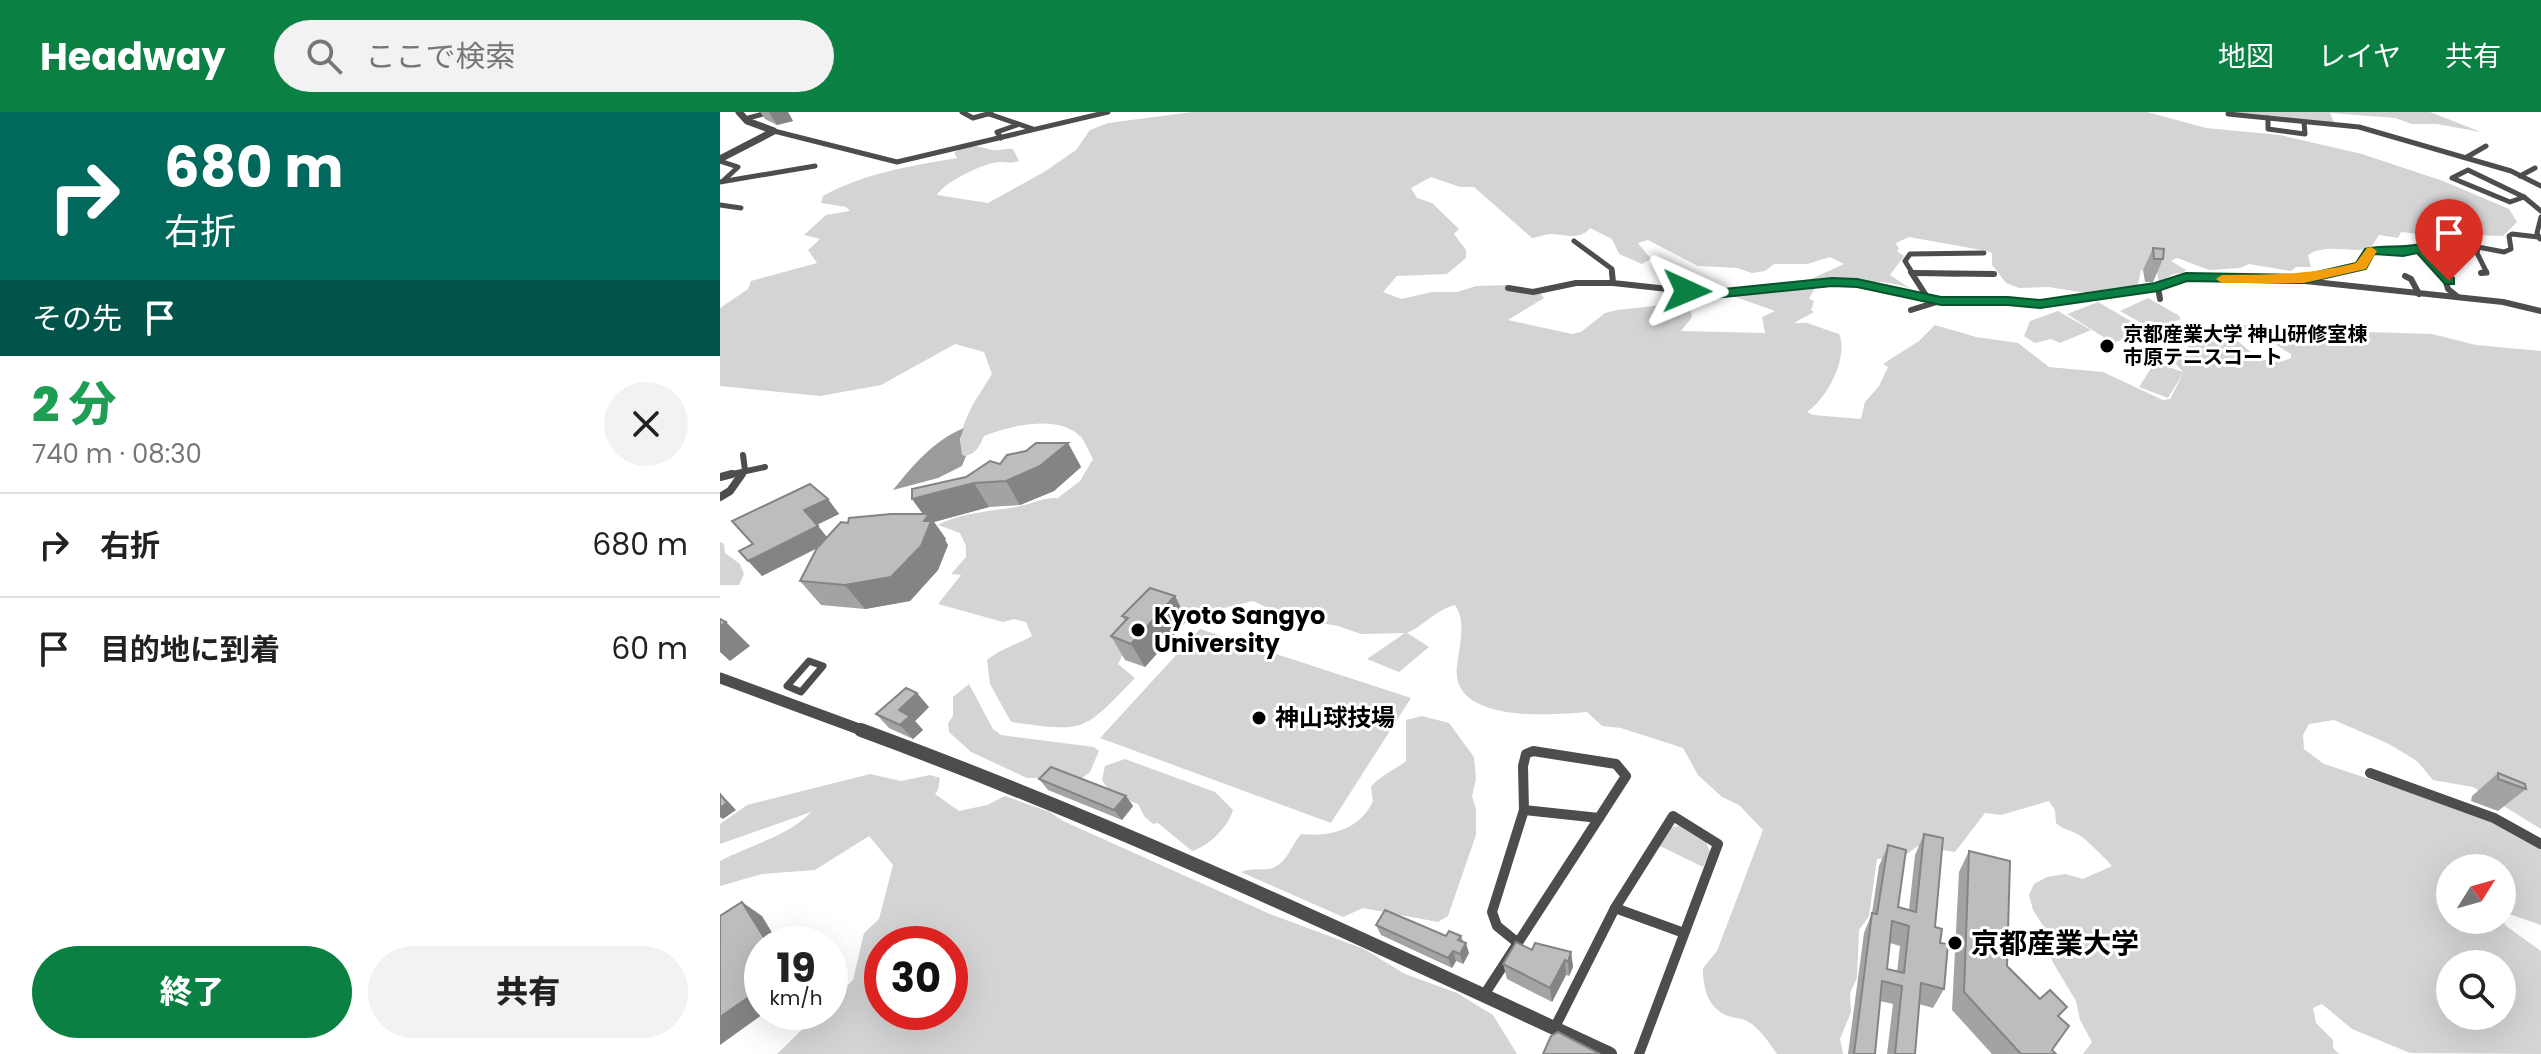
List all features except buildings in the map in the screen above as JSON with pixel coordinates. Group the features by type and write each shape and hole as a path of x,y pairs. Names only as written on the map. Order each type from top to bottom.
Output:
{"street":[{"path":"739,112 745,119 774,131 897,162 1108,112"},
{"path":"745,119 770,112"},
{"path":"962,112 973,118 991,113 1034,130"},
{"path":"2226,116 2359,127 2467,157 2540,184"},
{"path":"2268,118 2268,129 2305,134 2304,122"},
{"path":"1001,138 997,132 1018,125"},
{"path":"720,160 774,131"},
{"path":"2467,157 2486,146"},
{"path":"720,160 738,167 721,182"},
{"path":"721,182 815,166"},
{"path":"2520,176 2535,168"},
{"path":"2481,273 2487,273 2477,253 2478,247 2504,252 2511,249 2509,236 2512,234 2540,238 2541,218 2524,197 2500,181 2468,170 2452,178 2510,202 2524,197"},
{"path":"720,205 741,208"},
{"path":"1574,241 1612,269 1613,283"},
{"path":"1508,288 1533,292 1576,283 1613,283 1714,294 1832,282 1857,283 1941,301 2040,304 2158,287 2186,277 2304,279 2361,266 2369,252 2403,252 2420,248 2444,273 2449,281 2448,289 2458,297"},
{"path":"1928,298 1905,261 1910,254 1984,253"},
{"path":"1913,273 1994,274"},
{"path":"2405,276 2411,279 2419,294"},
{"path":"2285,279 2503,302 2541,311"},
{"path":"2158,287 2160,299"},
{"path":"1911,310 1941,301"},
{"path":"720,497 730,491 745,470 743,455"},
{"path":"720,477 765,467"},
{"path":"809,661 823,666 801,692 787,686 802,669 809,661"},
{"path":"720,678 997,780 1333,924 1484,995 1552,1035 1610,1054"},
{"path":"1484,995 1601,818 1626,776 1616,764 1533,751 1526,754 1523,766 1524,810 1492,912 1497,926 1518,943"},
{"path":"2370,773 2494,818 2541,844"},
{"path":"1524,810 1601,818"},
{"path":"1552,1035 1615,908 1673,816 1718,844 1639,1054"},
{"path":"1615,908 1684,933"}],"shaded area":[{"path":"1192,112 2147,112 2206,128 2280,135 2362,154 2443,181 2509,209 2517,222 2503,236 2472,235 2472,243 2401,232 2398,238 2379,235 2370,249 2315,251 2308,255 2311,267 2296,267 2291,271 2249,264 2240,268 2209,270 2177,258 2171,261 2186,270 2183,273 2173,274 2159,283 2157,272 2141,270 2137,289 2093,294 2048,287 2019,288 2006,283 1992,265 1992,253 1909,237 1896,243 1897,251 1904,256 1890,275 1911,289 1882,282 1786,286 1844,264 1830,257 1807,264 1774,264 1765,271 1752,273 1737,268 1698,266 1648,240 1638,243 1651,259 1642,264 1619,254 1612,239 1590,228 1578,235 1549,234 1532,238 1474,187 1460,187 1431,177 1411,188 1417,198 1432,203 1459,229 1454,234 1466,250 1466,258 1447,274 1397,276 1383,292 1401,299 1432,292 1457,292 1476,286 1508,285 1538,291 1544,298 1508,320 1572,334 1581,332 1605,313 1672,304 1691,311 1692,317 1681,331 1765,333 1762,317 1775,311 1727,294 1816,286 1809,299 1814,301 1811,310 1814,312 1794,323 1807,323 1839,334 1841,354 1829,388 1807,412 1861,419 1865,402 1879,386 1888,367 1883,364 1919,341 1935,325 1976,337 2018,343 2049,367 2103,372 2163,400 2170,399 2184,372 2168,398 2139,387 2155,362 2183,372 2175,363 2191,343 2185,339 2188,335 2219,328 2261,358 2280,362 2291,358 2291,354 2259,334 2227,325 2231,323 2279,330 2313,327 2334,331 2432,334 2476,345 2541,351 2541,829 2473,787 2433,780 2417,761 2389,744 2334,720 2309,724 2303,735 2304,749 2324,764 2494,820 2541,847 2541,925 2516,916 2516,854 2436,854 2436,934 2516,933 2541,951 2541,1054 2410,1053 2352,1029 2322,1004 2313,1008 2316,1023 2333,1040 2333,1048 2339,1054 2083,1054 2092,1042 2080,1020 2076,1001 2052,961 2049,935 2033,910 2029,895 2034,884 2047,877 2065,874 2083,879 2112,866 2082,837 2056,823 2055,810 2049,801 2001,815 1985,813 1955,852 1918,846 1901,858 1877,859 1869,916 1859,930 1857,978 1850,993 1851,1012 1840,1039 1843,1054 1777,1054 1751,1024 1715,1008 1705,989 1703,975 1703,968 1717,951 1763,830 1739,805 1722,797 1698,775 1683,748 1621,728 1602,726 1587,712 1506,712 1486,707 1469,698 1459,685 1457,666 1461,619 1455,605 1407,633 1429,647 1399,672 1367,659 1405,633 1361,634 1338,626 1288,617 1253,601 1207,612 1150,600 1118,664 1135,678 1104,709 1092,719 1069,727 1011,722 990,684 987,660 1032,636 1026,622 1014,619 1003,622 938,604 961,575 951,574 966,557 966,546 960,533 938,525 968,514 1058,498 1080,481 1093,459 1083,439 1060,425 1034,424 984,436 974,452 962,456 960,445 964,424 992,374 984,352 955,344 881,385 820,396 720,386 720,308 748,289 751,281 817,263 808,250 820,239 804,235 826,215 850,211 846,207 821,203 823,196 839,188 888,171 957,158 954,153 968,147 1013,149 1019,161 993,163 975,169 947,185 937,195 988,203 1076,150 1090,130 1108,123"},
{"path":"2222,112 2430,112 2481,132 2437,124 2412,124 2395,118 2330,113 2334,122 2329,123"},
{"path":"2148,298 2181,319 2154,330 2120,311"},
{"path":"2098,302 2148,331 2113,343 2067,314"},
{"path":"2058,311 2091,330 2060,343 2051,339 2035,343 2024,336 2030,321"},
{"path":"964,428 960,439 962,455 966,456 962,466 938,478 893,490 933,446"},
{"path":"720,542 724,544 725,553 740,564 744,574 739,585 720,585"},
{"name":"神山球技場","path":"1200,629 1411,698 1331,823 1100,738"},
{"path":"969,684 993,729 1001,735 1094,747 1099,751 1090,772 1082,778 1027,778 971,752 949,732 948,723 953,716 953,697"},
{"path":"1422,716 1449,723 1474,757 1476,779 1472,796 1476,809 1476,835 1448,916 1438,922 1363,908 1343,917 1241,872 1269,869 1280,864 1301,834 1333,833 1360,819 1373,801 1371,787 1406,761 1406,720"},
{"path":"1125,759 1215,792 1233,810 1227,823 1211,840 1192,851 1158,823 1153,824 1138,804 1111,793 1102,780 1105,766"},
{"path":"870,774 901,781 930,775 940,778 935,794 959,811 987,805 1005,796 1050,812 1063,821 1270,914 1364,949 1405,974 1457,993 1493,1015 1517,1054 777,1054 802,1030 848,1030 848,985 853,980 864,933 864,1030 968,1030 968,926 872,926 879,919 893,865 869,836 815,870 762,874 720,886 720,861 792,828 811,812 720,844 720,824 747,805"},
{"path":"1679,826 1706,842 1710,852 1703,867 1660,846 1672,827"}],"slow traffic":[{"path":"2222,279 2304,279 2361,266 2371,251"}],"place":[{"name":"京都産業大学 神山研修室棟 市原テニスコート","path":"2107,346"},
{"name":"Kyoto Sangyo University","path":"1138,630"},
{"name":"神山球技場","path":"1259,718"},
{"name":"京都産業大学","path":"1955,943"}],"route":[{"path":"1687,291 1714,294 1832,282 1898,290 1941,301 2040,304 2158,287 2186,277 2304,279 2361,266 2369,252 2403,252 2420,248 2449,281"}]}
